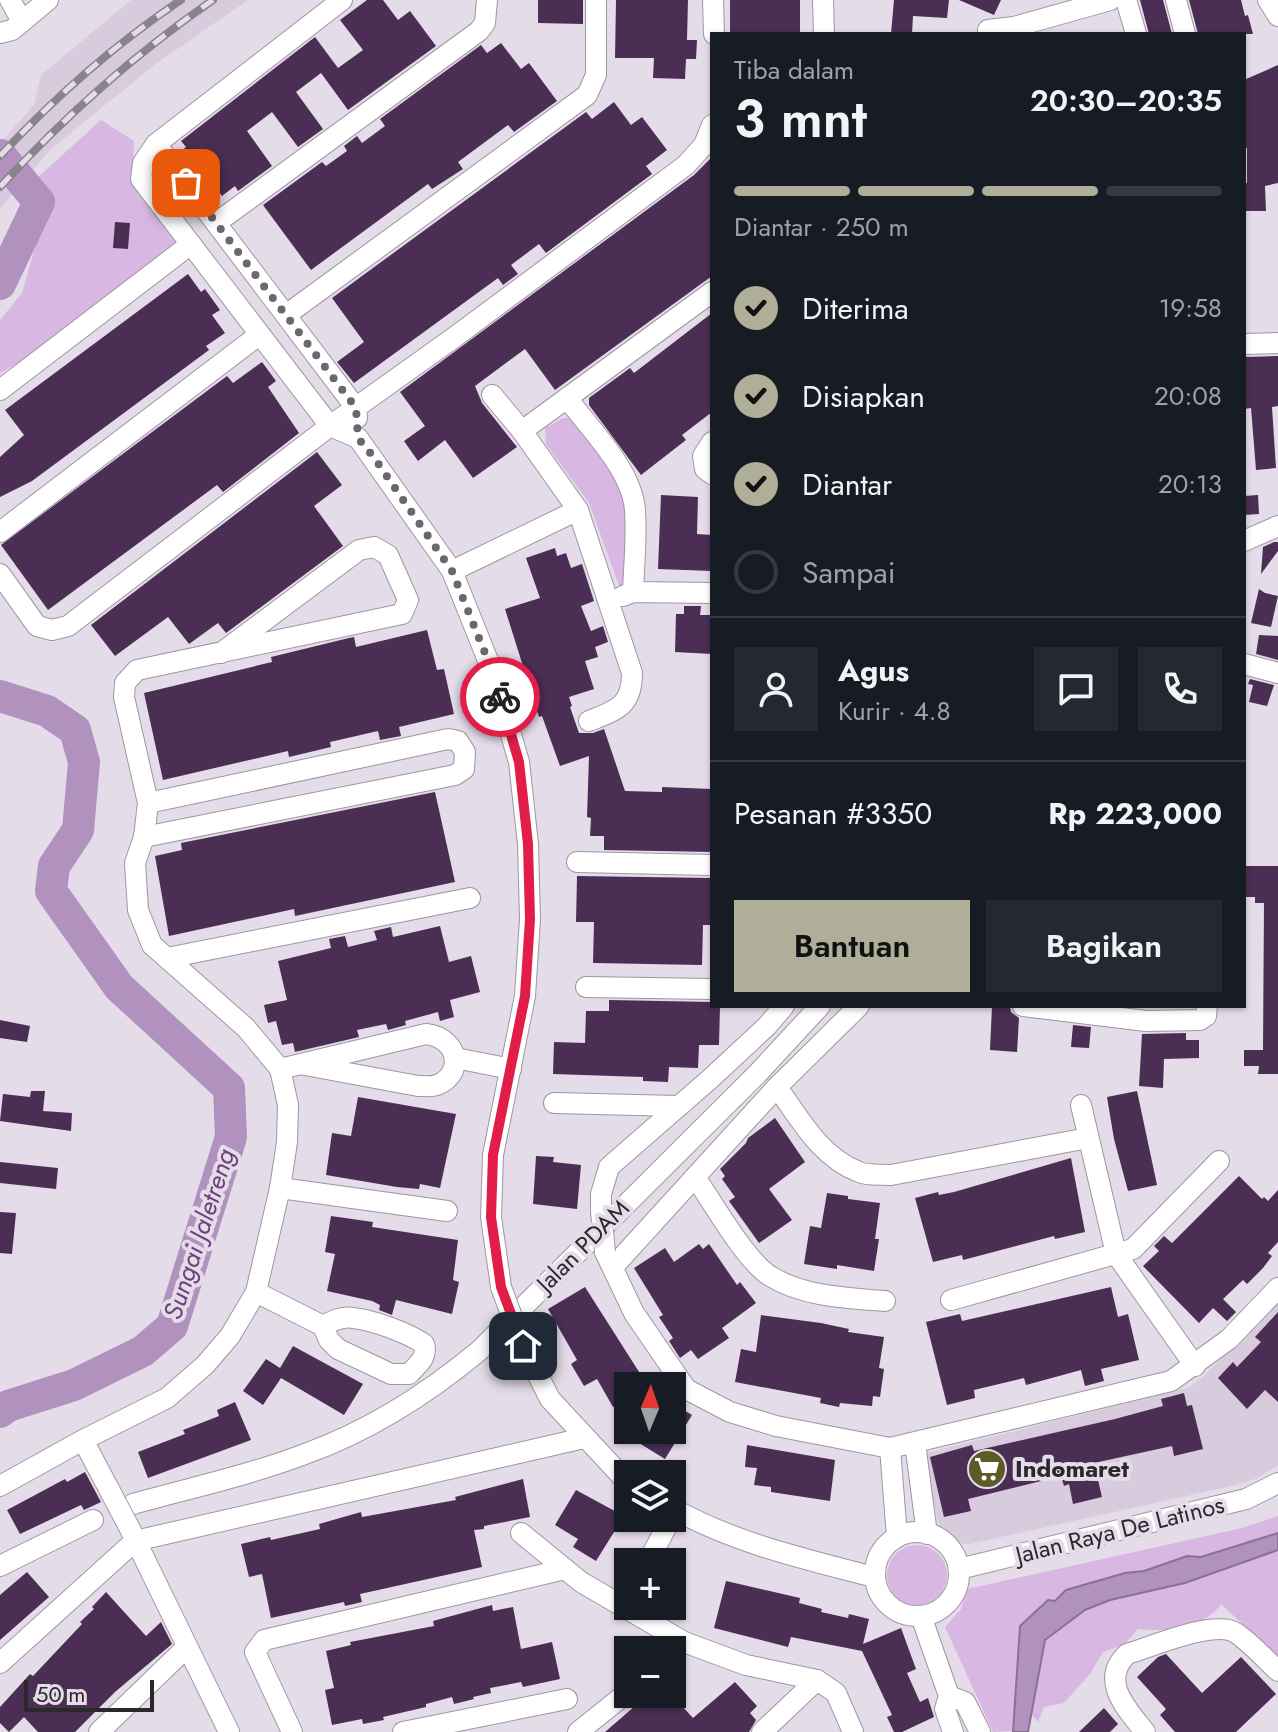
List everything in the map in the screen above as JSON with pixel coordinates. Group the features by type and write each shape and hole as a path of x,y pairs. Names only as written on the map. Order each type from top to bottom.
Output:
{"street":[{"path":"10,0 22,21"},
{"path":"0,33 12,30 48,0"},
{"path":"342,0 156,144 143,163 141,179 330,426 358,438 375,459 452,571 493,673 519,762 527,831 530,919 525,996 493,1155 491,1217 501,1287 523,1346 550,1399 614,1469"},
{"path":"216,223 479,31 485,23 487,0"},
{"path":"286,315 587,95 596,75 596,0"},
{"path":"713,0 714,32"},
{"path":"823,0 824,32"},
{"path":"1176,0 1184,32"},
{"path":"1268,0 1278,16"},
{"path":"988,30 1014,27 1125,1 1135,32"},
{"path":"0,574 37,626 52,630 68,626 330,426 686,165 704,145 710,130"},
{"path":"156,144 356,408 358,438"},
{"path":"0,390 191,244"},
{"path":"522,431 710,293"},
{"path":"0,532 259,335"},
{"path":"1246,344 1278,343"},
{"path":"492,395 522,431 578,510 632,673 632,687 625,702 617,710 589,721"},
{"path":"567,398 620,468 630,487 635,508 633,592"},
{"path":"710,445 703,456 705,469 710,473"},
{"path":"452,571 578,510"},
{"path":"1246,540 1278,526"},
{"path":"0,1486 167,1398 205,1365 230,1336 256,1292 280,1188 287,1142 288,1105 280,1069 246,1028 152,945 138,910 135,863 144,837 148,803 124,697 125,683 137,670 221,653 402,614 408,600 388,555 374,547 359,550 221,653"},
{"path":"609,602 633,592 710,593"},
{"path":"1246,665 1278,673"},
{"path":"144,837 455,775 464,769 465,752 458,741 448,739 148,803"},
{"path":"577,862 710,865"},
{"path":"167,958 470,898"},
{"path":"586,987 710,989"},
{"path":"782,1008 767,1026 609,1167 601,1194 609,1260 634,1313 686,1389 730,1412 776,1426 890,1448 1171,1381 1229,1339 1278,1288"},
{"name":"Jalan PDAM","path":"133,1504 304,1455 376,1421 447,1378 479,1351 759,1072 818,1008"},
{"path":"609,1260 695,1177 777,1087 857,1008"},
{"path":"1039,1008 1146,1021 1200,1020 1206,1016 1207,1008"},
{"path":"280,1069 426,1034 440,1036 450,1044 455,1058 451,1073 437,1086 418,1086 305,1065"},
{"path":"455,1058 511,1069"},
{"path":"777,1087 815,1141 835,1159 862,1174 891,1175 1088,1138"},
{"path":"554,1103 678,1106"},
{"path":"1081,1105 1116,1254 1195,1366"},
{"path":"951,1300 1133,1249 1219,1161"},
{"path":"695,1177 748,1255 769,1275 792,1286 834,1297 885,1301"},
{"path":"280,1188 447,1211"},
{"path":"256,1292 323,1326"},
{"path":"0,1663 132,1535 584,1438"},
{"path":"83,1440 229,1732"},
{"path":"915,1443 927,1534"},
{"path":"890,1448 897,1537"},
{"name":"Jalan Raya De Latinos","path":"959,1569 1246,1499 1278,1483"},
{"path":"686,1519 798,1557 874,1577"},
{"path":"0,1566 93,1520"},
{"path":"521,1533 565,1569 614,1599"},
{"path":"905,1533 927,1534 946,1544 955,1555 959,1569 958,1583 945,1605 934,1613 908,1616 895,1611 878,1591 874,1577 875,1563 882,1550 897,1537 905,1533"},
{"path":"292,1732 255,1652 264,1640 565,1569"},
{"path":"921,1616 949,1696 945,1709 953,1732"},
{"path":"643,1620 663,1636"},
{"path":"1145,1732 1117,1695 1114,1680 1120,1661 1127,1654 1210,1629 1226,1628 1236,1633 1278,1671"},
{"path":"99,1732 187,1647"},
{"path":"686,1650 817,1680 836,1693 853,1732"},
{"path":"762,1732 817,1680"},
{"path":"949,1696 965,1702 980,1732"},
{"path":"403,1732 567,1699"},
{"path":"578,1732 614,1703"}],"shaded area":[{"path":"131,0 248,0 157,63 51,149 0,209 0,143 34,105 41,75"},
{"path":"101,120 134,141 132,185 177,244 34,354 0,373 0,320 22,293 47,205 37,178"},
{"path":"574,417 625,481 636,583 620,588 589,503 546,444 545,428 563,418"},
{"path":"1278,1301 1278,1465 1274,1468 1258,1478 1236,1485 970,1544 953,1543 945,1537 940,1529 922,1454 1188,1388 1202,1378"},
{"path":"1278,1516 1278,1533 1201,1557 1187,1556 1144,1571 1125,1573 1066,1590 1020,1626 1014,1731 993,1732 945,1627 961,1609 967,1589 1242,1528"},
{"path":"1278,1533 1278,1550 1185,1583 1110,1600 1085,1610 1045,1640 1028,1732 1013,1732 1020,1626 1048,1600 1055,1601 1066,1590 1125,1573 1144,1571 1187,1556 1201,1557"},
{"path":"917,1545 928,1547 938,1554 945,1564 945,1586 938,1596 928,1603 917,1605 906,1603 896,1596 889,1586 887,1575 889,1564 896,1554 906,1547"},
{"path":"1278,1550 1278,1657 1221,1604 1195,1624 1172,1629 1138,1629 1125,1644 1103,1652 1090,1674 1064,1703 1044,1707 1038,1722 1031,1714 1045,1640 1085,1610 1110,1600 1185,1583"}],"building":[{"path":"367,0 383,0 398,20 410,11 436,46 348,110 321,73 296,92 323,129 298,147 272,112 247,131 272,166 238,191 235,186 222,196 194,159 187,164 179,153 186,147 181,141 315,37 338,68 363,50 340,20"},
{"path":"538,0 583,0 583,24 538,23"},
{"path":"616,0 688,0 687,40 697,40 696,59 686,59 685,79 653,78 654,58 615,58"},
{"path":"730,0 800,0 800,32 730,32"},
{"path":"894,0 949,0 947,18 913,16 912,32 891,32"},
{"path":"959,0 1001,0 994,15"},
{"path":"1140,0 1163,0 1171,32 1148,32"},
{"path":"1189,0 1241,0 1253,34 1246,32 1197,32"},
{"path":"501,43 521,69 529,63 557,101 514,132 508,125 458,162 463,169 432,189 428,184 311,270 263,205 322,162 326,166 347,151 344,146 357,136 362,143 385,126 380,119 481,45 487,53"},
{"path":"1278,65 1278,183 1265,186 1266,211 1246,211 1246,79"},
{"path":"614,102 631,125 642,117 667,150 646,166 652,174 546,253 539,244 511,265 518,274 503,285 498,278 354,383 337,362 364,342 332,298 586,112 592,119"},
{"path":"710,159 710,277 555,390 525,349 475,386 482,403 517,447 473,478 445,440 418,461 404,441 425,426 400,392 694,175"},
{"path":"115,222 130,223 128,249 113,248"},
{"path":"188,274 201,292 205,289 220,310 212,315 225,333 206,346 209,350 32,481 0,497 0,457 24,435 5,410"},
{"path":"710,315 710,414 682,435 686,440 641,475 589,405 589,398 630,368 634,373"},
{"path":"1278,356 1278,406 1272,407 1276,468 1256,470 1251,408 1246,409 1246,357"},
{"path":"262,362 276,381 268,387 299,433 223,492 217,485 48,610 1,545 227,376 233,383"},
{"path":"317,452 342,485 314,506 343,546 226,633 218,623 189,644 168,617 115,656 91,625"},
{"path":"661,495 698,497 697,534 710,535 710,571 658,569"},
{"path":"1258,495 1259,514 1246,515 1246,496"},
{"path":"1278,542 1278,551 1261,574 1263,547"},
{"path":"555,548 557,556 566,553 571,568 582,564 594,601 581,606 591,631 603,626 608,642 595,647 598,657 585,661 594,689 569,697 579,733 604,729 625,791 662,792 662,787 710,789 710,852 604,850 604,836 590,836 591,818 587,817 589,756 560,766 542,716 539,717 505,609 540,598 526,558"},
{"path":"1259,589 1278,596 1271,627 1251,623"},
{"path":"684,606 701,606 700,615 710,615 710,654 675,652 676,614 684,614"},
{"path":"427,630 437,670 444,669 454,714 399,727 401,736 380,740 378,731 330,742 331,747 289,757 288,751 163,780 144,693 272,662 271,657 349,638 354,637 356,647"},
{"path":"1259,635 1278,636 1278,660 1256,654"},
{"path":"1250,679 1274,685 1267,706 1249,702 1253,685 1248,684"},
{"path":"435,792 455,882 295,916 294,909 169,936 155,856 182,850 181,843"},
{"path":"1246,866 1278,866 1278,1074 1258,1074 1259,1066 1244,1066 1244,1050 1263,1050 1264,903 1255,903 1255,897 1246,897"},
{"path":"577,876 710,878 710,925 703,925 702,965 593,963 594,922 576,922"},
{"path":"440,926 449,962 471,956 480,992 450,1000 454,1017 440,1021 438,1012 405,1021 406,1025 388,1030 386,1024 357,1030 359,1037 295,1052 293,1043 282,1045 276,1021 268,1023 264,1005 287,1000 278,961 331,948 329,939 345,936 348,947 377,940 374,931 391,927 393,937"},
{"path":"609,1000 710,1002 710,1008 720,1008 719,1045 699,1045 698,1068 669,1067 668,1082 643,1081 643,1077 553,1074 554,1042 585,1043 586,1011 609,1011"},
{"path":"992,1008 1010,1008 1019,1018 1017,1052 990,1050"},
{"path":"0,1020 30,1026 27,1042 0,1038"},
{"path":"1073,1025 1091,1027 1089,1048 1071,1047"},
{"path":"1186,1033 1186,1040 1199,1040 1199,1058 1164,1059 1163,1088 1139,1086 1142,1034"},
{"path":"31,1091 45,1091 43,1111 72,1113 71,1131 0,1121 3,1094 30,1097"},
{"path":"1137,1091 1157,1185 1128,1191 1107,1097"},
{"path":"358,1097 456,1114 440,1188 420,1184 419,1189 397,1187 326,1175 332,1133 351,1136"},
{"path":"775,1118 805,1162 769,1189 792,1220 759,1243 729,1201 735,1197 722,1179 725,1176 720,1169 748,1138"},
{"path":"536,1156 554,1157 553,1162 581,1165 577,1209 533,1204"},
{"path":"1071,1158 1085,1232 1055,1239 1054,1236 963,1260 962,1255 933,1262 915,1198 938,1192 939,1195 954,1192"},
{"path":"0,1162 58,1168 56,1189 0,1183"},
{"path":"1239,1176 1262,1199 1264,1197 1268,1201 1278,1190 1278,1242 1268,1253 1272,1256 1263,1268 1247,1284 1243,1280 1223,1299 1236,1312 1227,1321 1213,1308 1199,1323 1143,1266 1159,1251 1154,1246 1164,1236 1172,1243"},
{"path":"827,1193 880,1203 874,1271 804,1264 810,1226 821,1228"},
{"path":"0,1212 16,1213 12,1254 0,1253"},
{"path":"331,1216 373,1222 372,1227 458,1240 453,1280 459,1282 452,1314 396,1300 392,1315 379,1310 380,1305 372,1301 327,1291 335,1254 325,1252"},
{"path":"699,1244 703,1249 709,1244 737,1285 740,1282 756,1303 722,1328 729,1338 698,1359 691,1350 680,1358 669,1341 673,1338 659,1317 663,1315 634,1268 665,1248 674,1262"},
{"path":"585,1287 639,1372 614,1372 614,1406 597,1379 584,1386 571,1364 577,1360 548,1309"},
{"path":"1111,1287 1118,1317 1128,1314 1139,1360 1101,1369 1104,1381 1085,1386 1081,1370 1026,1385 1024,1378 974,1390 975,1398 947,1405 926,1322 960,1314 962,1321"},
{"path":"1278,1312 1278,1402 1265,1390 1247,1409 1218,1378 1233,1362 1237,1367 1261,1342 1255,1337"},
{"path":"761,1315 821,1323 849,1329 848,1332 884,1337 879,1368 884,1369 880,1397 873,1396 872,1406 840,1403 839,1407 820,1403 821,1398 735,1382 741,1349 756,1352"},
{"path":"293,1346 363,1384 344,1415 281,1378 263,1405 243,1391 266,1359 280,1368"},
{"path":"1184,1393 1187,1406 1192,1405 1203,1449 1174,1456 1172,1446 1094,1463 1102,1497 1073,1504 1069,1484 1064,1486 1061,1476 968,1499 971,1511 944,1517 930,1457 972,1445 974,1451 1115,1419 1163,1406 1161,1399"},
{"path":"235,1402 251,1440 148,1478 138,1452 185,1434 183,1430 219,1416 217,1410"},
{"path":"686,1411 692,1415 686,1425"},
{"path":"641,1444 674,1444 665,1459"},
{"path":"747,1445 835,1460 830,1501 771,1492 771,1487 754,1485 757,1468 745,1467"},
{"path":"85,1472 101,1502 84,1510 81,1505 20,1534 7,1510 65,1479 67,1482"},
{"path":"523,1479 530,1517 474,1530 482,1567 360,1594 362,1602 345,1606 344,1602 271,1618 262,1574 249,1577 241,1544 320,1529 319,1524 361,1512 362,1517 456,1500 455,1497"},
{"path":"576,1490 614,1511 614,1532 596,1561 573,1547 578,1539 555,1525"},
{"path":"27,1572 49,1597 0,1640 0,1595"},
{"path":"726,1581 800,1598 799,1603 822,1609 821,1612 869,1619 863,1644 901,1628 916,1669 907,1673 920,1702 928,1698 934,1717 902,1732 894,1732 887,1717 892,1715 862,1651 791,1637 788,1647 714,1628"},
{"path":"106,1592 146,1636 161,1622 172,1644 115,1692 75,1732 38,1732 24,1717 9,1732 0,1723 0,1707 82,1624 80,1622"},
{"path":"492,1605 493,1611 513,1607 521,1649 552,1642 560,1679 523,1687 521,1682 490,1688 491,1693 474,1699 454,1704 452,1697 383,1717 384,1720 363,1724 362,1719 332,1725 325,1690 334,1688 326,1651 351,1645 350,1642 434,1626 433,1621"},
{"path":"1166,1654 1202,1693 1241,1657 1276,1694 1236,1732 1175,1732 1160,1715 1166,1709 1137,1677 1158,1657"},
{"path":"735,1682 757,1706 750,1713 756,1720 749,1732 605,1732 633,1708 684,1708 693,1718"},
{"path":"1104,1708 1118,1724 1110,1732 1079,1732"}],"waterway":[{"name":"Sungai Jaletreng","path":"0,155 39,202 0,284"},
{"name":"Sungai Jaletreng","path":"0,696 47,711 75,730 84,762 78,830 54,866 51,891 119,987 229,1088 231,1137 172,1326 143,1351 74,1385 8,1406 0,1412"}],"railway":[{"path":"0,156 86,73 181,0"},
{"path":"0,187 101,88 213,0"}],"way so far":[{"path":"186,183 356,408 358,438 452,571 500,697"}],"place":[{"name":"Indomaret","path":"987,1469"}],"route":[{"path":"500,697 519,762 528,844 530,919 525,996 493,1155 491,1217 501,1287 523,1346"}]}
